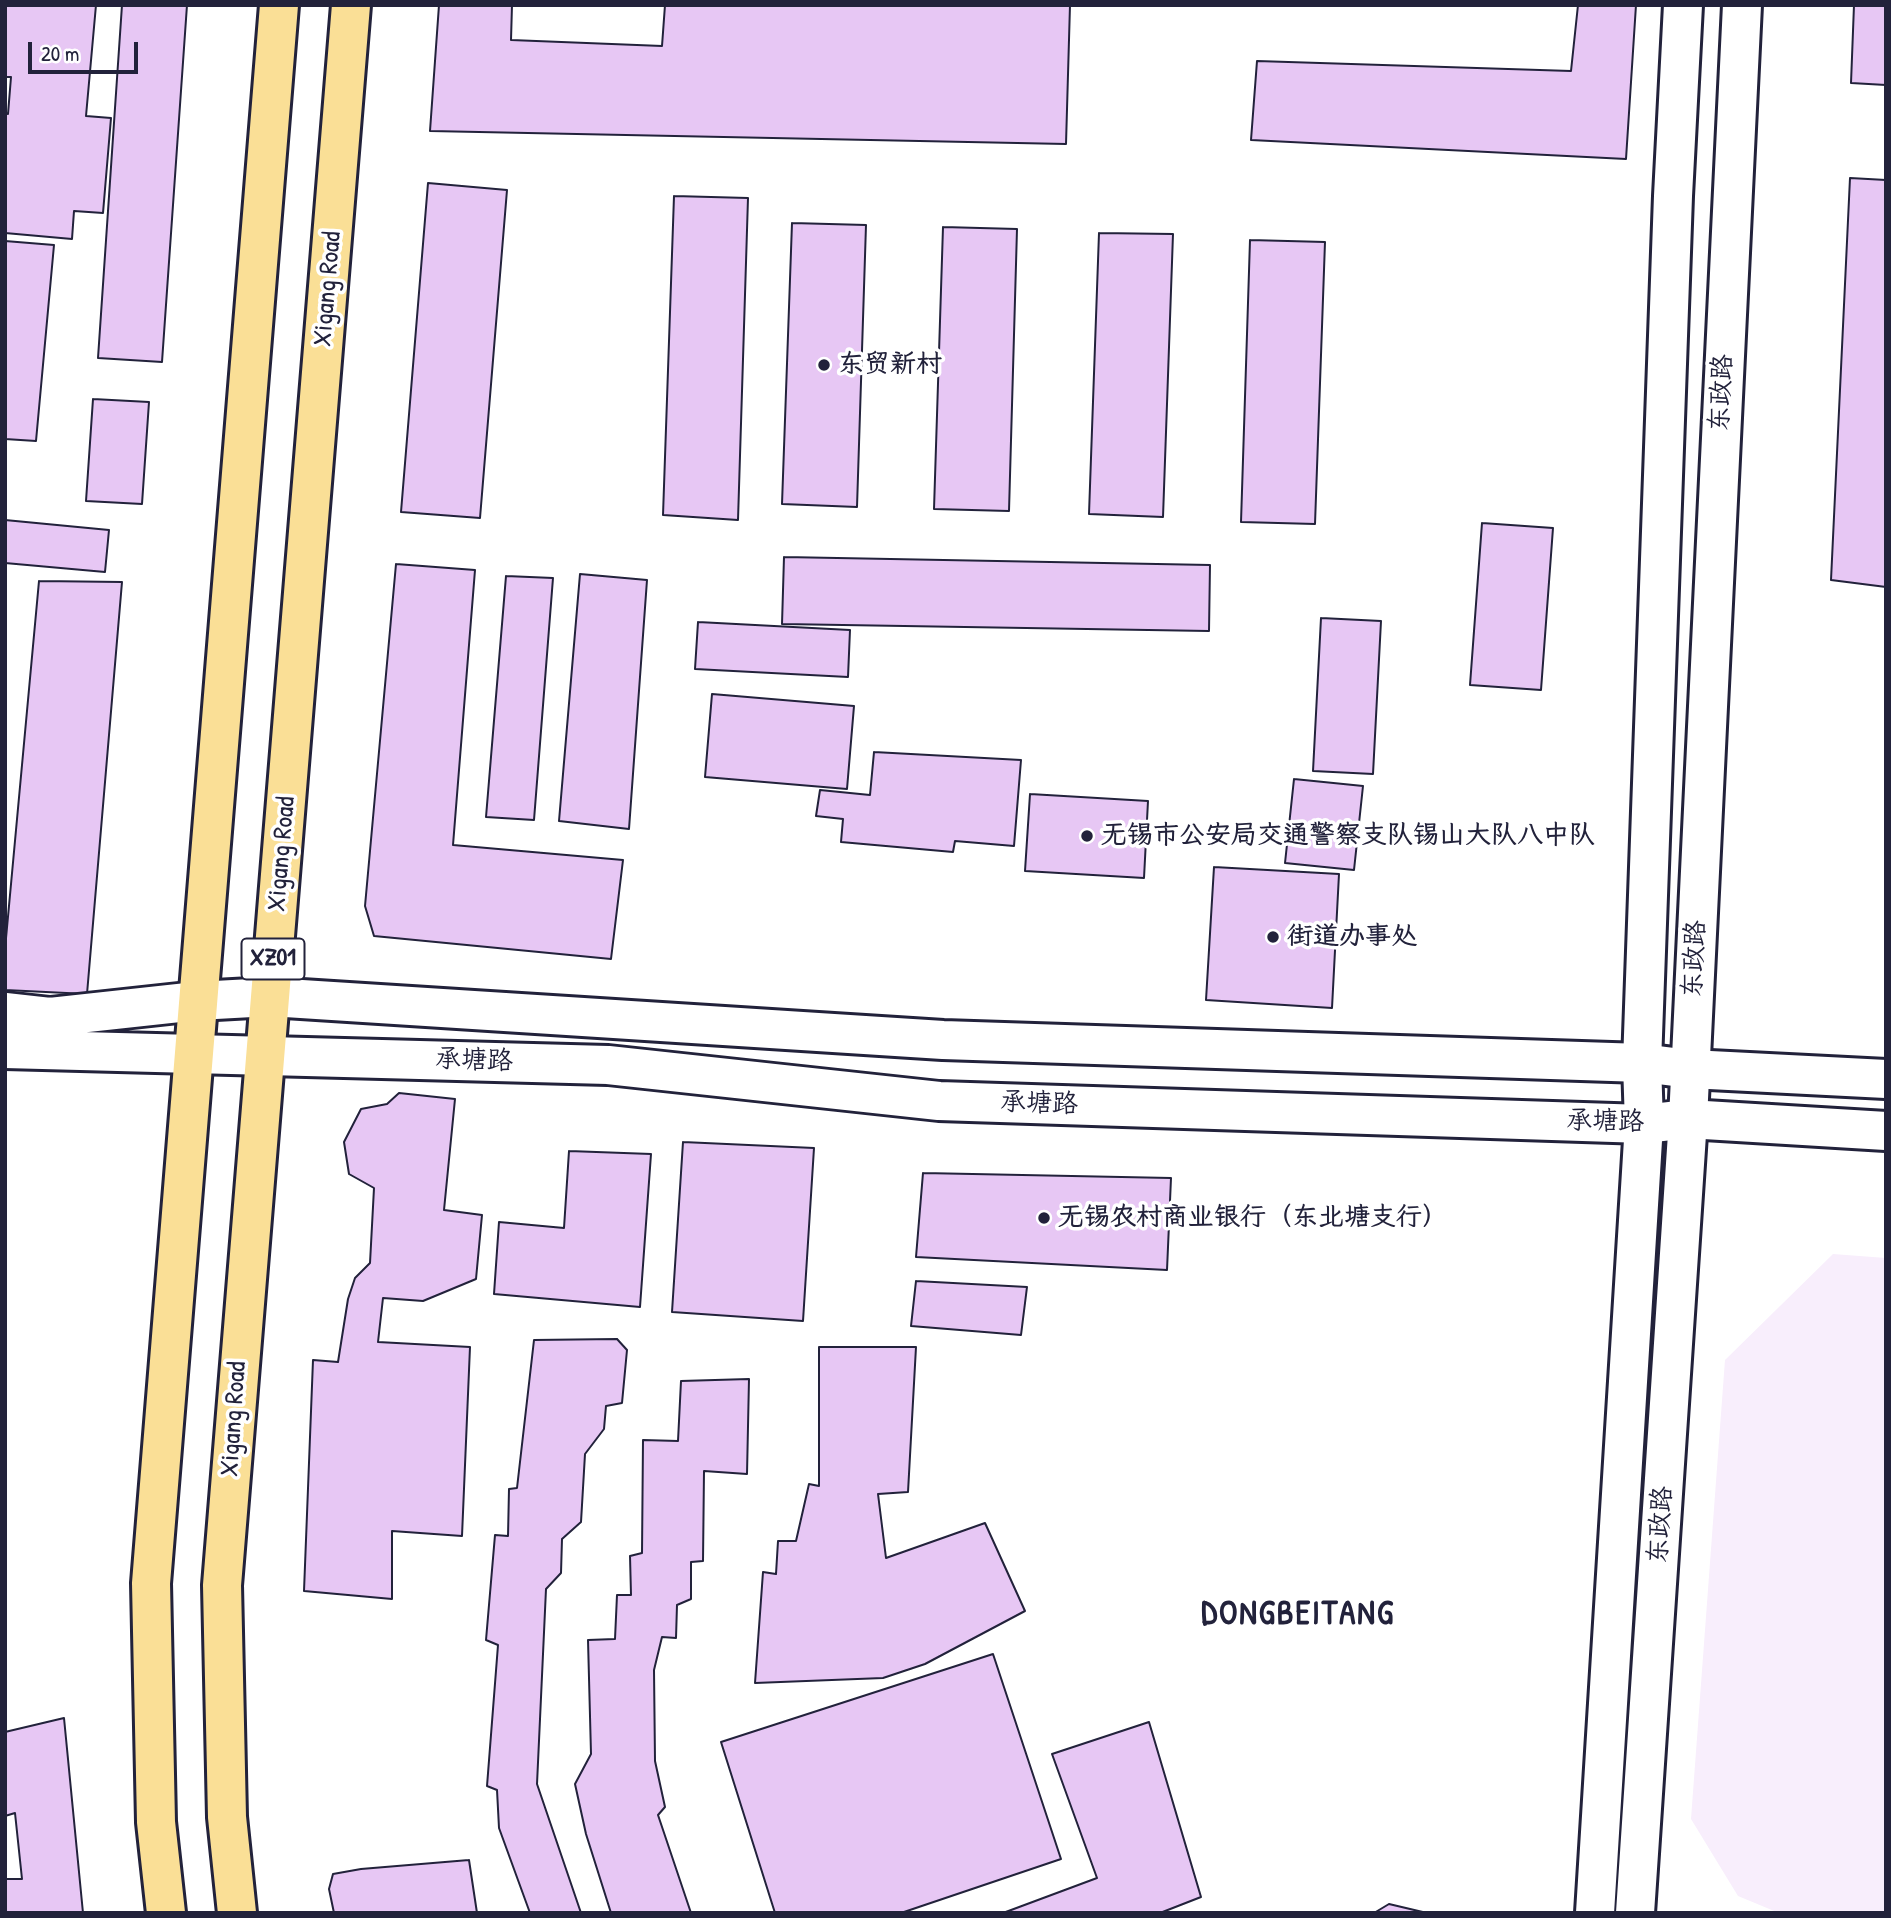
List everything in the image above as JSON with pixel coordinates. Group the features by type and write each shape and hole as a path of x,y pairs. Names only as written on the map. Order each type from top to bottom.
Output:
{"main road":[{"path":"166,1913 156,1822 151,1583 279,5"},
{"name":"Xigang Road","path":"237,1913 227,1817 222,1585 351,5"},
{"name":"东政路","path":"1595,1913 1644,1125 1642,1063 1673,196 1683,5"},
{"name":"东政路","path":"1635,1913 1688,1119 1742,5"},
{"name":"承塘路","path":"5,1012 50,1017 197,1001 270,997 943,1040 1642,1063 1690,1069 1886,1079"},
{"name":"承塘路","path":"5,1049 608,1065 939,1101 1644,1125 1688,1119 1886,1130"}],"shaded area":[{"path":"1833,1254 1886,1258 1886,1913 1779,1913 1738,1896 1691,1819 1725,1360"}],"building":[{"path":"5,5 96,5 86,116 111,118 103,213 74,211 72,239 5,233 5,113 8,114 11,77 5,77"},
{"path":"122,5 187,5 162,362 98,358"},
{"path":"439,5 512,5 511,40 662,46 665,5 1070,5 1066,144 430,131"},
{"path":"1578,5 1636,5 1626,159 1251,140 1257,61 1571,71"},
{"path":"1854,5 1886,5 1886,85 1851,83"},
{"path":"1850,178 1886,180 1886,587 1831,580"},
{"path":"428,183 507,190 480,518 401,512"},
{"path":"674,196 748,198 738,520 663,515"},
{"name":"东贸新村","path":"792,223 866,225 857,507 782,504"},
{"path":"943,227 1017,229 1009,511 934,509"},
{"path":"1099,233 1173,234 1163,517 1089,514"},
{"path":"1250,240 1325,242 1315,524 1241,522"},
{"path":"5,241 54,245 36,441 5,439"},
{"path":"93,399 149,402 142,504 86,501"},
{"path":"5,520 109,530 105,572 5,563"},
{"path":"1482,523 1553,528 1541,690 1470,685"},
{"path":"784,557 1210,565 1209,631 782,624"},
{"path":"396,564 475,570 453,845 623,860 611,959 374,936 365,906"},
{"path":"580,574 647,580 629,829 559,821"},
{"path":"506,576 553,578 534,820 486,817"},
{"path":"39,581 122,582 87,994 5,990 5,949"},
{"path":"1321,618 1381,621 1373,774 1313,771"},
{"path":"698,622 850,630 848,677 695,669"},
{"path":"712,694 854,706 847,789 705,777"},
{"path":"874,752 1021,760 1014,846 955,841 953,852 841,842 843,819 816,816 820,790 870,795"},
{"path":"1294,779 1363,786 1354,870 1285,863"},
{"name":"无锡市公安局交通警察支队锡山大队八中队","path":"1030,794 1148,801 1144,878 1025,871"},
{"name":"街道办事处","path":"1214,867 1339,874 1332,1008 1206,1000"},
{"path":"399,1093 455,1099 444,1210 482,1215 476,1279 423,1301 383,1298 378,1342 470,1347 462,1536 392,1531 392,1599 304,1591 313,1360 338,1362 348,1299 355,1278 370,1263 374,1188 349,1174 344,1142 361,1109 387,1104"},
{"path":"683,1142 814,1148 803,1321 672,1312"},
{"path":"569,1151 651,1154 640,1307 494,1294 499,1222 564,1228"},
{"name":"无锡农村商业银行（东北塘支行）","path":"923,1173 1171,1178 1167,1270 916,1257"},
{"path":"916,1281 1027,1287 1021,1335 911,1326"},
{"path":"617,1339 627,1350 622,1403 606,1406 604,1429 585,1454 581,1522 562,1539 561,1573 546,1589 537,1784 581,1913 530,1913 499,1828 497,1790 487,1786 498,1645 486,1640 495,1535 508,1536 509,1489 517,1488 534,1340"},
{"path":"819,1347 916,1347 908,1492 878,1494 886,1558 985,1523 1025,1611 925,1664 883,1678 755,1683 763,1572 776,1574 778,1541 796,1541 809,1484 819,1486"},
{"path":"749,1379 747,1474 704,1471 703,1561 691,1562 691,1599 677,1605 676,1638 662,1637 654,1670 655,1761 665,1807 658,1815 691,1913 611,1913 586,1834 575,1784 591,1754 588,1640 615,1639 617,1595 631,1595 630,1556 642,1553 643,1440 678,1441 681,1381"},
{"path":"993,1654 1061,1859 901,1913 775,1913 721,1742"},
{"path":"64,1718 83,1913 5,1913 5,1879 22,1879 15,1813 5,1816 5,1732"},
{"path":"1149,1722 1201,1897 1160,1913 1003,1913 1097,1878 1052,1754"},
{"path":"469,1860 477,1913 334,1913 329,1889 333,1874 361,1869"},
{"path":"1389,1904 1427,1913 1374,1913"}],"place":[{"name":"东贸新村","path":"824,365"},
{"name":"无锡市公安局交通警察支队锡山大队八中队","path":"1087,836"},
{"name":"街道办事处","path":"1273,937"},
{"name":"无锡农村商业银行（东北塘支行）","path":"1044,1218"}],"district":[{"name":"DONGBEITANG","path":"1298,1615"}]}
